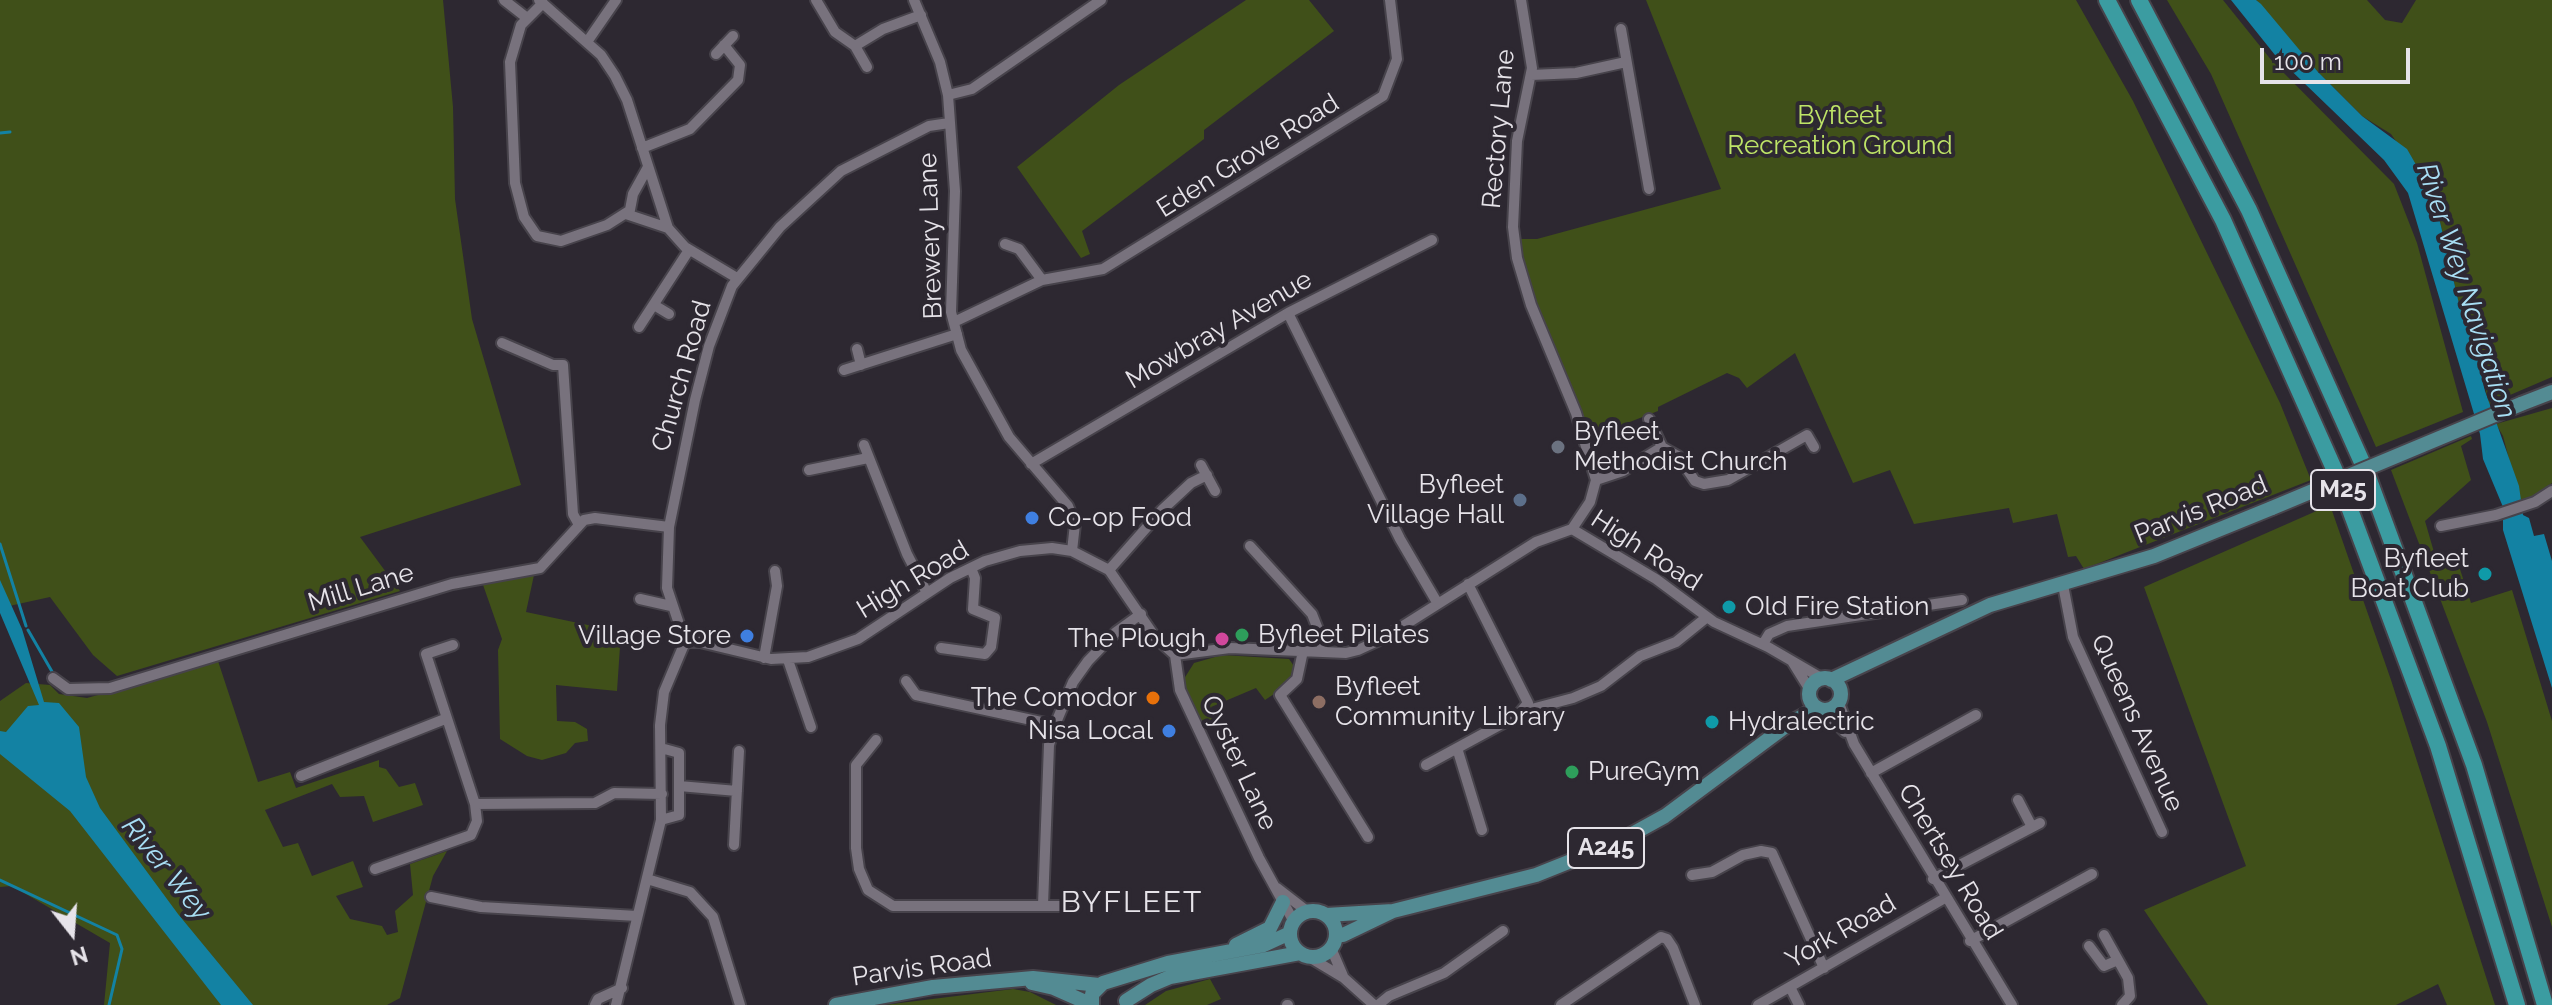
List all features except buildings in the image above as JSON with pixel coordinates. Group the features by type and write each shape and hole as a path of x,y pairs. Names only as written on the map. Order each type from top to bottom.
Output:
{"highway":[{"name":"M25","path":"2107,0 2223,220 2339,480 2438,746 2517,1005"},
{"name":"M25","path":"2139,0 2249,210 2365,469 2474,765 2545,1005"}],"main road":[{"name":"Parvis Road","path":"1815,701 1866,665 1951,620 2001,601 2154,556 2552,392"},
{"path":"1815,701 1833,688"},
{"name":"A245","path":"1308,912 1326,915 1393,911 1536,875 1616,843 1703,790 1815,701"},
{"path":"1225,950 1270,928 1283,902"},
{"name":"A245","path":"1105,984 1124,991 1126,1003 1151,985 1170,977 1305,955 1317,957 1334,942 1393,911"},
{"path":"1092,1005 1092,994 1105,984 1147,969 1225,950 1264,945 1292,927 1308,912"},
{"path":"1326,915 1334,942"},
{"path":"1292,927 1305,955"},
{"name":"Parvis Road","path":"836,1005 933,987 1014,980 1054,977 1105,984"},
{"name":"Parvis Road","path":"1014,980 1054,988 1092,1005"}],"street":[{"path":"504,0 527,18"},
{"path":"587,42 616,0"},
{"path":"816,0 835,32 855,46 867,67"},
{"path":"914,0 948,95 949,123"},
{"path":"948,95 972,89 1101,0"},
{"name":"Eden Grove Road","path":"954,322 1042,280 1103,269 1383,96 1397,59 1390,0"},
{"name":"Rectory Lane","path":"1521,0 1530,44 1531,75 1513,170 1513,227 1517,258 1536,318 1576,413 1596,480"},
{"path":"648,167 633,194 629,211 607,225 561,241 537,236 528,226 515,183 509,81 514,46 527,18 541,2 587,42 615,76 642,148 668,228 689,250 737,278"},
{"path":"855,46 883,29 921,15"},
{"path":"1621,29 1649,189"},
{"path":"716,54 733,36"},
{"path":"642,148 690,129 738,80 740,65 724,45"},
{"path":"1531,75 1576,73 1626,62"},
{"name":"Church Road","path":"685,642 667,588 669,527 686,433 709,346 737,278 780,227 841,171 929,126 949,123"},
{"name":"Brewery Lane","path":"949,123 955,191 950,288 957,334 978,384 1009,437 1074,517 1072,551"},
{"path":"629,211 646,222 668,228"},
{"name":"Mowbray Avenue","path":"1031,464 1288,313 1432,240"},
{"path":"1005,244 1019,249 1042,280"},
{"path":"639,327 689,250"},
{"path":"654,305 669,314"},
{"path":"1288,313 1400,539 1438,604"},
{"path":"844,370 957,334"},
{"path":"502,343 553,365 563,365 573,514 578,523 595,518 669,527"},
{"path":"857,349 861,365"},
{"path":"1649,419 1662,447 1678,456 1695,481 1704,484 1728,480 1807,435 1814,447"},
{"path":"864,445 907,554 927,593"},
{"path":"1572,529 1590,502 1596,480 1623,471 1662,447"},
{"path":"809,470 868,458"},
{"path":"1109,570 1162,510 1204,470 1215,491"},
{"path":"2441,526 2496,515 2529,504 2552,491"},
{"name":"Mill Lane","path":"53,678 68,689 101,690 452,584 540,568 578,523"},
{"name":"High Road","path":"685,642 700,642 764,658 788,660 847,645 971,568 1020,551 1072,551 1109,570 1160,642 1175,655 1205,649 1358,650 1536,542 1572,529 1656,579 1707,617 1791,659 1833,688"},
{"path":"1250,546 1256,562 1312,614 1323,652"},
{"path":"941,648 985,654 991,647 995,618 973,609 975,578 971,568"},
{"path":"764,658 777,586 775,571"},
{"path":"1468,584 1527,697 1524,711"},
{"name":"Queens Avenue","path":"2063,585 2073,637 2162,832"},
{"path":"640,599 671,606"},
{"path":"1763,644 1769,634 1787,626 1962,600"},
{"path":"1043,905 1049,745 1055,725 1073,682 1088,661 1116,632 1141,614"},
{"path":"1426,765 1524,711 1601,686 1640,656 1676,642 1707,617"},
{"path":"616,1005 661,820 664,692 685,642"},
{"path":"375,869 471,835 477,821 475,804 426,654 453,645"},
{"path":"1303,651 1297,679 1280,695 1368,837"},
{"name":"Oyster Lane","path":"1175,655 1180,690 1283,902 1292,927"},
{"path":"1791,659 1815,701"},
{"path":"788,660 811,727"},
{"path":"906,681 916,695 1055,725"},
{"name":"Chertsey Road","path":"1833,688 1851,740"},
{"name":"Chertsey Road","path":"1815,701 1851,740 1970,941 2012,1005"},
{"path":"1871,773 1975,714"},
{"path":"301,776 445,719"},
{"path":"876,740 856,765 856,848 859,869 868,890 893,906 1072,906"},
{"path":"661,748 679,753 679,815 661,820"},
{"path":"1457,748 1482,830"},
{"path":"734,845 739,751"},
{"path":"679,786 737,791"},
{"path":"475,804 595,803 614,793 662,794"},
{"path":"1933,879 2036,825 2018,800"},
{"path":"1692,875 1712,872 1752,853 1772,853 1824,968"},
{"path":"647,879 690,892 713,917 740,1005"},
{"path":"1970,941 2087,880"},
{"name":"Oyster Lane","path":"1275,887 1308,912"},
{"path":"431,897 481,907 637,916"},
{"name":"York Road","path":"1758,1005 1945,898"},
{"path":"1305,955 1344,978 1376,1005 1389,996 1444,973 1503,931"},
{"path":"2104,935 2128,978 2130,996 2127,1004"},
{"path":"1561,1005 1661,937 1667,939 1673,948 1695,1005"},
{"path":"1334,942 1344,978"},
{"path":"2089,946 2104,966 2118,960"},
{"path":"1790,987 1799,1005"},
{"path":"595,1005 598,999 622,988"}],"green space":[{"path":"0,0 443,0 453,107 455,199 472,319 521,485 360,537 400,591 117,676 93,655 50,597 0,608"},
{"path":"1246,0 1309,0 1334,31 1204,130 1204,139 1082,231 1090,254 1081,258 1017,167 1119,85"},
{"name":"Byfleet Recreation Ground","path":"1646,0 2076,0 2133,101 2280,403 2311,480 2084,569 2076,556 2068,557 2057,514 2013,523 2009,508 1914,524 1890,470 1853,483 1795,353 1747,388 1739,378 1727,373 1658,407 1658,411 1591,437 1530,288 1518,239 1537,239 1721,189"},
{"path":"2167,0 2223,0 2272,61 2394,184 2417,243 2463,412 2376,447 2211,74"},
{"path":"2256,0 2367,0 2385,20 2402,23 2416,0 2552,0 2552,377 2489,404 2471,327 2460,308 2434,196 2391,134 2362,116 2318,72"},
{"path":"2552,408 2552,483 2530,499 2520,501 2503,436 2496,424"},
{"path":"2471,436 2472,439 2461,446 2471,480 2425,521 2438,566 2457,560 2471,603 2512,590 2552,721 2552,927 2487,722 2391,470"},
{"path":"2330,505 2391,680 2495,1005 2447,1005 2438,984 2396,1005 2208,1005 2144,910 2246,866 2144,587"},
{"path":"534,575 526,612 621,632 617,691 556,685 557,721 575,722 587,729 588,741 575,743 566,753 542,760 527,756 500,739 498,650 502,639 482,582"},
{"path":"1222,655 1289,659 1296,669 1280,690 1265,700 1256,688 1211,707 1217,722 1204,727 1182,682 1194,663"},
{"path":"218,661 258,782 290,772 296,788 379,760 379,767 386,769 399,787 415,783 423,805 373,822 364,796 340,797 332,784 265,810 283,847 298,843 312,876 353,861 363,887 336,896 350,919 382,926 387,935 398,932 395,911 413,895 410,864 447,851 433,876 400,998 387,1005 104,1005 110,943 12,886 0,887 0,701 26,683 50,685 59,694 87,698"},
{"path":"1210,979 1221,999 1207,1005 1145,1005 1166,991"},
{"path":"1013,989 1030,992 1056,1005 884,1005"}],"water":[{"name":"River Wey Navigation","path":"2231,0 2256,0 2261,4 2318,72 2362,116 2407,149 2434,196 2460,308 2471,327 2485,391 2519,486 2523,515 2529,518 2534,536 2544,534 2552,561 2552,688 2503,530 2503,507 2483,459 2480,434 2408,193 2384,160 2275,55"},
{"path":"0,580 22,629 44,702 59,703 79,727 86,777 100,808 178,914 253,1005 221,1005 70,811 0,754 0,731 6,732 28,706 39,705 0,613"}],"waterway":[{"path":"0,133 10,132"},
{"path":"0,544 26,626"},
{"path":"28,630 54,675"},
{"path":"0,880 117,935 122,949 109,1005"}],"place":[{"name":"Byfleet Methodist Church","path":"1558,447"},
{"name":"Byfleet Village Hall","path":"1520,500"},
{"name":"Co-op Food","path":"1032,518"},
{"name":"Byfleet Boat Club","path":"2485,574"},
{"name":"Old Fire Station","path":"1729,607"},
{"name":"Byfleet Pilates","path":"1242,635"},
{"name":"Village Store","path":"747,636"},
{"name":"The Plough","path":"1222,639"},
{"name":"The Comodor","path":"1153,698"},
{"name":"Byfleet Community Library","path":"1319,702"},
{"name":"Hydralectric","path":"1712,722"},
{"name":"Nisa Local","path":"1169,731"},
{"name":"PureGym","path":"1572,772"}],"district":[{"name":"BYFLEET","path":"1132,903"}],"water label":[{"name":"River Wey","path":"166,869"}]}
